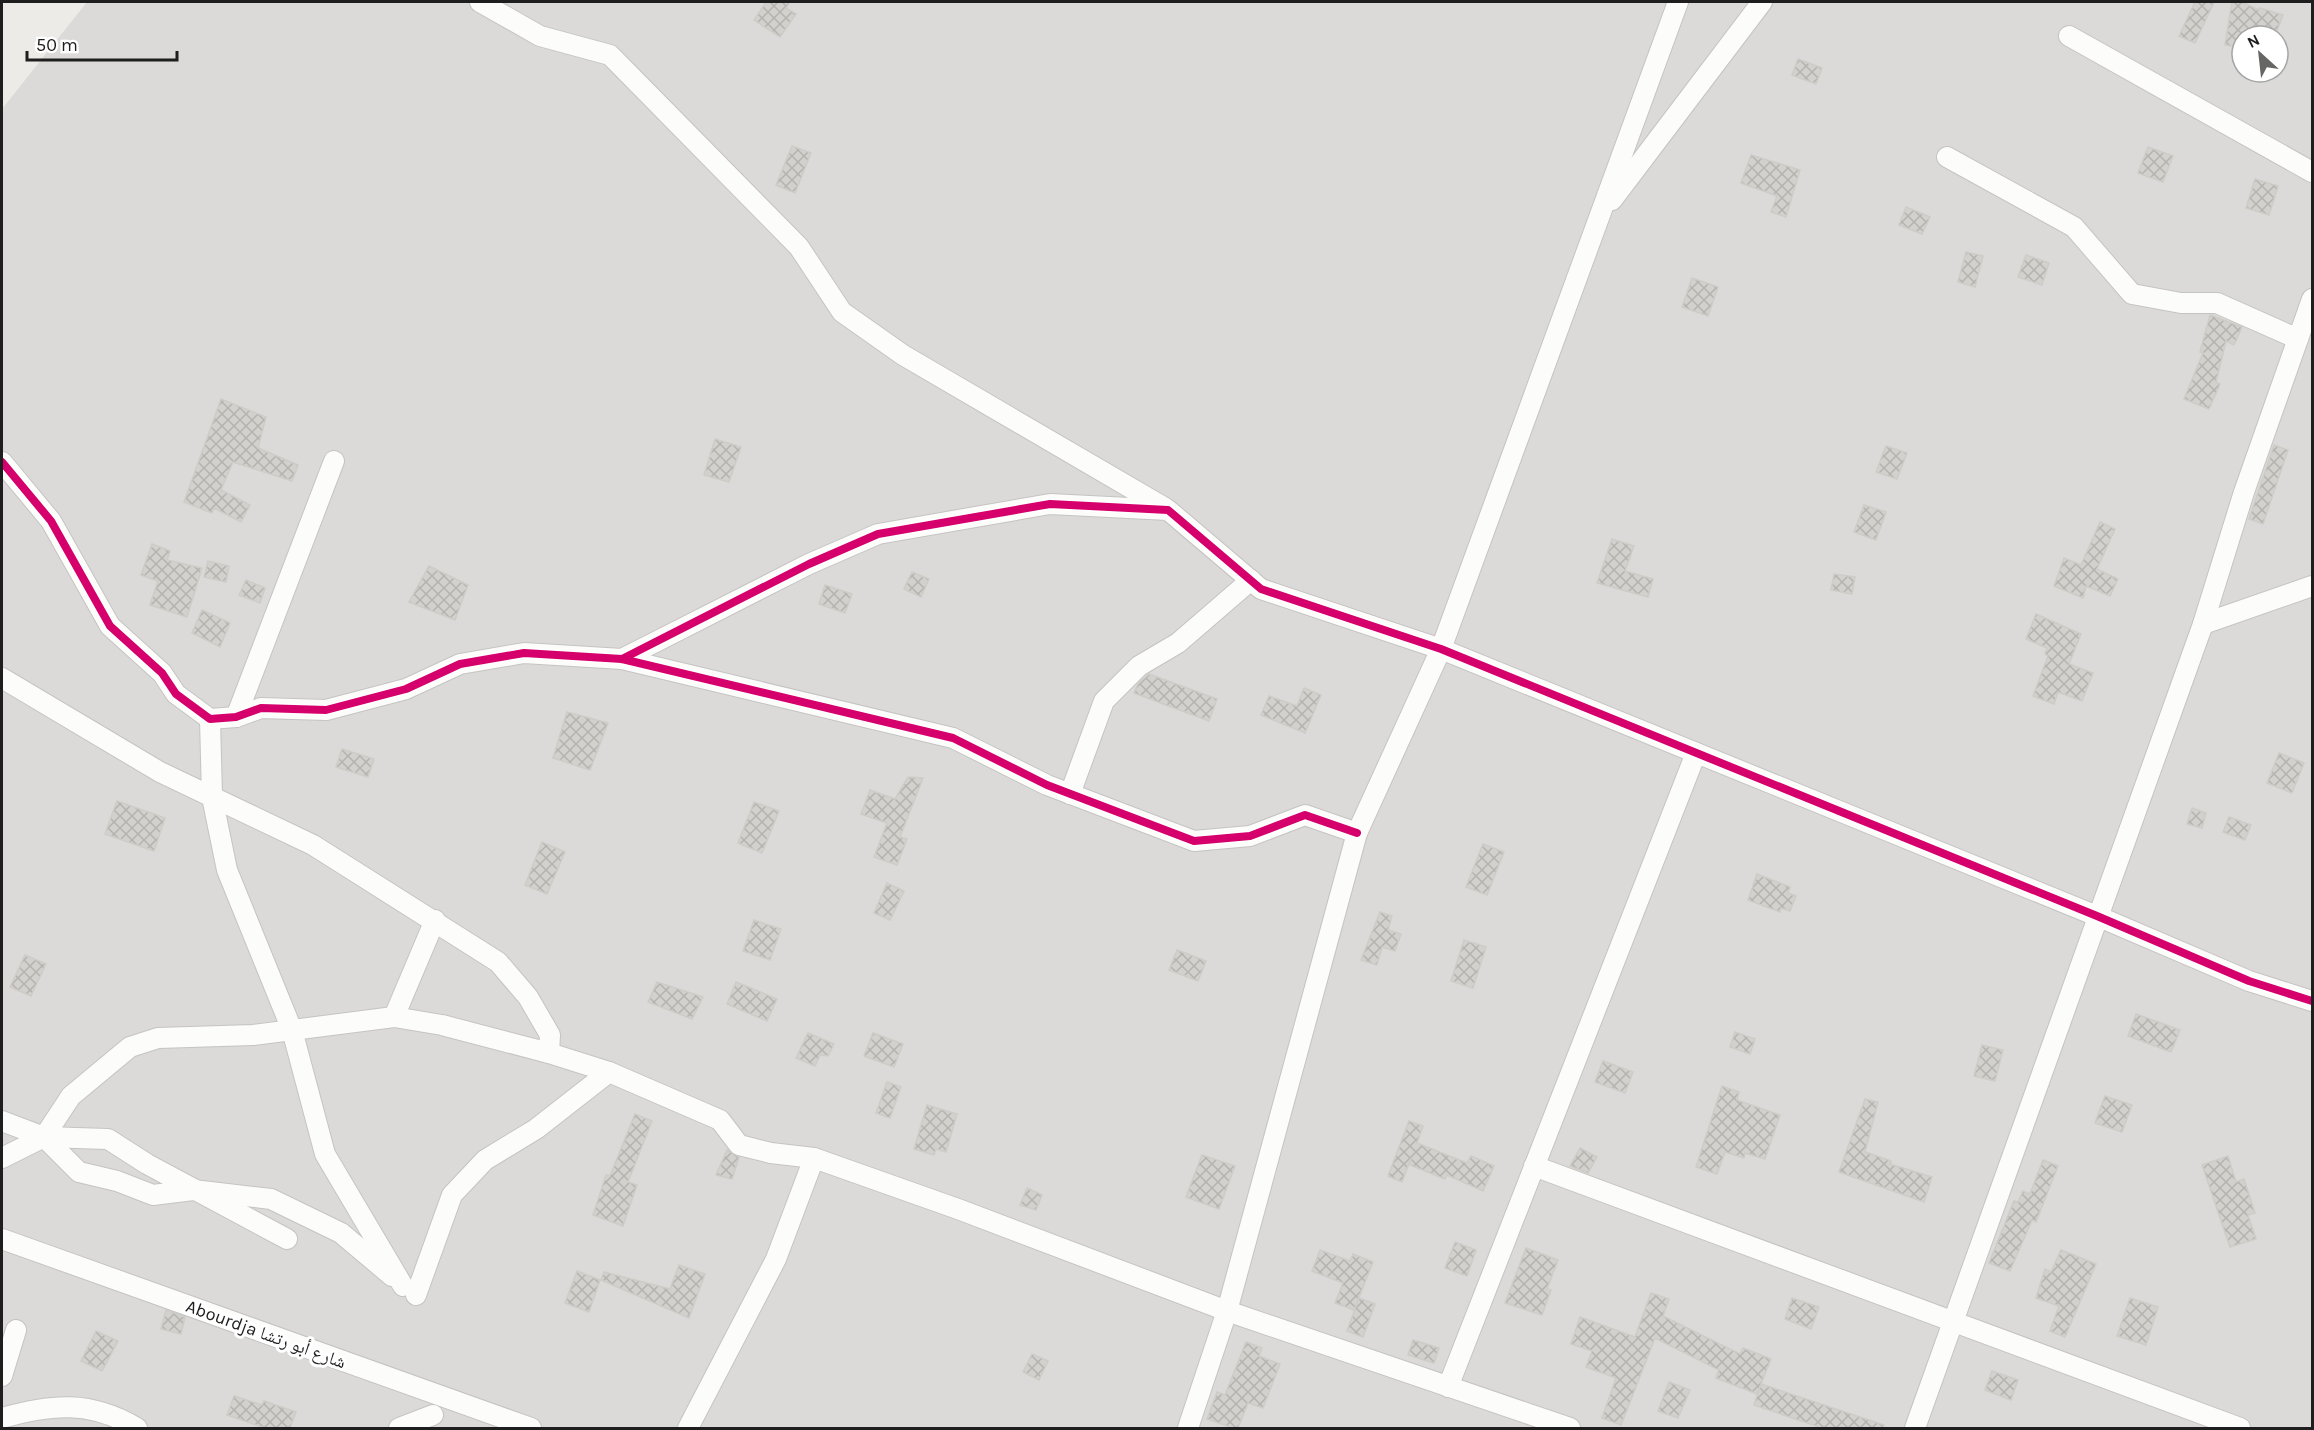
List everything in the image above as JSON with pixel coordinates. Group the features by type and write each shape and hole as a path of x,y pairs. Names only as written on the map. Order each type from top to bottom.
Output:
{"street":[{"path":"480,2 540,36 610,55 799,247 842,312 903,355 1168,510 1261,589 1441,649 2097,916 2249,981 2313,1001"},
{"path":"1188,1428 1227,1311 1357,833 1441,649 1678,2"},
{"path":"1600,216 1762,2"},
{"path":"2069,36 2313,172"},
{"path":"1947,158 2074,227 2132,294 2181,303 2217,303 2298,339"},
{"path":"1915,1428 2203,624 2244,492 2313,299"},
{"path":"236,717 334,460"},
{"path":"2,462 51,521 110,626 162,672 176,694 210,719 236,717 261,708 326,710 406,689 460,664 524,653 622,659 953,738 1047,785 1194,841 1250,836 1305,815 1357,833"},
{"path":"622,659 808,564 879,534 1050,504 1168,510"},
{"path":"1070,794 1104,701 1139,666 1178,643 1251,580"},
{"path":"2203,624 2313,586"},
{"path":"2,678 160,772 314,845 498,962 528,997 550,1035 549,1053"},
{"path":"44,1137 79,1172 117,1181 153,1196 193,1190 271,1199 341,1233 403,1286 325,1154 292,1030 227,870 212,797 210,719"},
{"path":"1448,1387 1696,753"},
{"path":"394,1017 435,920"},
{"path":"2,1158 44,1137 71,1096 130,1047 158,1038 253,1035 394,1017 442,1025 549,1053 609,1072 720,1120 740,1145 771,1153 814,1158 958,1209 1227,1311 1570,1428"},
{"path":"416,1295 452,1195 485,1160 536,1129 609,1072"},
{"path":"2,1121 44,1137 108,1139 193,1190 287,1239"},
{"path":"688,1428 776,1259 814,1158"},
{"path":"1534,1166 2240,1428"},
{"name":"Abourdja شارع أبو رتشا","path":"2,1239 531,1428"},
{"path":"2,1376 16,1330"},
{"path":"2,1418 38,1407 73,1405 137,1428"},
{"path":"399,1428 433,1415"}],"shaded area":[{"path":"87,2 2312,2 2312,1428 2,1428 2,109"}],"building":[{"path":"766,2 790,2 786,8 796,14 780,37 754,20"},
{"path":"2195,2 2214,2 2195,43 2179,36"},
{"path":"2232,2 2242,2 2259,10 2260,8 2283,15 2280,24 2230,24 2230,46 2225,45"},
{"path":"1798,59 1822,68 1816,84 1792,75"},
{"path":"792,146 811,153 795,193 776,185"},
{"path":"2148,147 2173,156 2163,182 2138,173"},
{"path":"1751,155 1800,170 1786,217 1771,212 1777,196 1741,183"},
{"path":"2255,179 2278,186 2269,215 2246,208"},
{"path":"1906,207 1930,217 1922,234 1899,225"},
{"path":"1966,252 1983,256 1975,287 1958,282"},
{"path":"2026,255 2049,263 2042,285 2018,277"},
{"path":"1692,278 1718,287 1708,316 1682,307"},
{"path":"2210,315 2242,327 2234,345 2226,341 2216,382 2220,384 2209,409 2184,399 2203,353 2200,352"},
{"path":"221,399 266,417 258,448 298,465 292,481 233,462 221,490 250,505 241,522 214,508 212,513 184,502"},
{"path":"715,439 741,447 729,482 704,475"},
{"path":"2274,445 2288,450 2263,524 2249,519"},
{"path":"1886,446 1907,453 1897,479 1876,472"},
{"path":"1864,505 1886,512 1876,540 1854,532"},
{"path":"2100,522 2115,529 2097,569 2118,579 2110,596 2086,586 2083,598 2054,586 2064,558 2081,565"},
{"path":"1612,539 1634,546 1625,571 1653,579 1648,597 1597,583"},
{"path":"152,544 170,551 167,560 202,568 187,617 150,605 158,581 141,575"},
{"path":"208,561 229,566 226,582 204,577"},
{"path":"429,566 468,585 455,620 409,602"},
{"path":"912,572 929,579 921,597 904,589"},
{"path":"1834,574 1855,577 1852,594 1831,590"},
{"path":"246,580 265,588 260,603 239,595"},
{"path":"825,585 852,594 845,613 819,604"},
{"path":"202,610 230,623 220,647 192,633"},
{"path":"2036,614 2081,634 2069,664 2093,673 2082,701 2058,692 2054,704 2033,696 2048,656 2045,654 2047,648 2026,639"},
{"path":"1149,674 1217,699 1209,721 1134,693 1138,684"},
{"path":"1304,688 1321,695 1305,733 1261,715 1269,696 1297,706"},
{"path":"567,712 608,723 590,770 553,758"},
{"path":"342,749 374,759 368,777 336,767"},
{"path":"2279,753 2304,763 2292,793 2267,783"},
{"path":"908,777 923,778 900,837 907,839 897,865 874,857 887,823 861,814 870,790 895,799"},
{"path":"117,801 165,818 154,851 105,834"},
{"path":"754,802 779,811 762,853 738,843"},
{"path":"2192,808 2206,813 2202,828 2187,824"},
{"path":"2229,817 2251,825 2245,840 2223,832"},
{"path":"542,842 565,852 547,894 525,885"},
{"path":"1483,844 1504,852 1487,895 1466,887"},
{"path":"1757,874 1790,887 1788,893 1796,896 1790,911 1781,908 1780,912 1748,900"},
{"path":"887,883 904,891 890,920 874,913"},
{"path":"1380,912 1392,916 1388,930 1401,934 1395,951 1382,947 1377,965 1361,960"},
{"path":"754,920 781,929 770,960 743,951"},
{"path":"1464,940 1486,947 1473,988 1451,981"},
{"path":"1177,950 1206,961 1198,981 1169,970"},
{"path":"25,955 46,964 31,996 10,987"},
{"path":"657,982 703,997 692,1019 648,1002"},
{"path":"736,982 777,999 767,1021 727,1004"},
{"path":"2136,1014 2180,1030 2171,1052 2128,1036"},
{"path":"1735,1032 1755,1039 1750,1054 1730,1047"},
{"path":"808,1033 834,1044 828,1056 820,1055 815,1066 796,1058"},
{"path":"873,1033 903,1044 894,1067 864,1056"},
{"path":"1982,1045 2003,1050 1995,1081 1974,1076"},
{"path":"1603,1061 1633,1072 1625,1093 1595,1082"},
{"path":"887,1082 901,1087 890,1118 876,1113"},
{"path":"1722,1086 1739,1092 1737,1100 1780,1115 1765,1159 1745,1153 1744,1158 1725,1152 1717,1174 1696,1167"},
{"path":"2105,1096 2132,1105 2122,1132 2095,1123"},
{"path":"1865,1099 1878,1102 1865,1152 1891,1161 1890,1164 1932,1177 1924,1202 1839,1172"},
{"path":"927,1105 957,1114 946,1152 936,1149 934,1155 914,1149"},
{"path":"635,1114 652,1121 628,1182 637,1185 623,1226 593,1215 606,1175 610,1176"},
{"path":"1409,1121 1423,1126 1417,1143 1467,1163 1471,1156 1494,1166 1483,1191 1447,1175 1445,1179 1410,1165 1411,1158 1402,1182 1388,1176"},
{"path":"1580,1148 1597,1157 1588,1173 1570,1166"},
{"path":"727,1150 739,1157 732,1179 716,1175"},
{"path":"1202,1155 1235,1166 1219,1209 1186,1197"},
{"path":"2228,1156 2236,1182 2244,1179 2255,1213 2248,1215 2256,1239 2230,1247 2202,1165"},
{"path":"2043,1160 2058,1166 2036,1222 2032,1220 2010,1271 1989,1263 2014,1201 2018,1202 2023,1191 2030,1194"},
{"path":"1027,1188 1042,1195 1036,1210 1020,1205"},
{"path":"1455,1242 1476,1250 1467,1276 1445,1268"},
{"path":"1526,1248 1558,1260 1547,1289 1551,1290 1542,1315 1505,1303"},
{"path":"1320,1250 1350,1261 1353,1254 1373,1262 1354,1310 1335,1303 1343,1283 1312,1271"},
{"path":"2061,1250 2096,1264 2065,1337 2050,1331 2059,1306 2036,1298 2045,1269 2051,1272"},
{"path":"679,1265 705,1274 689,1318 601,1280 604,1272 670,1289"},
{"path":"577,1271 600,1280 589,1312 565,1303"},
{"path":"1651,1293 1669,1299 1663,1316 1740,1354 1743,1348 1771,1359 1757,1394 1716,1378 1719,1370 1655,1338 1621,1425 1602,1418 1616,1378 1586,1367 1592,1351 1571,1344 1580,1317 1635,1337"},
{"path":"1359,1298 1375,1304 1363,1337 1347,1331"},
{"path":"1792,1298 1819,1307 1811,1329 1785,1319"},
{"path":"2130,1298 2158,1307 2146,1345 2117,1336"},
{"path":"166,1310 185,1317 181,1334 161,1329"},
{"path":"96,1331 118,1341 102,1371 81,1361"},
{"path":"1413,1340 1439,1348 1434,1363 1408,1355"},
{"path":"1246,1342 1262,1348 1259,1356 1280,1364 1263,1408 1248,1403 1238,1428 1233,1428 1207,1419 1217,1392 1225,1395"},
{"path":"1032,1354 1048,1361 1039,1380 1023,1372"},
{"path":"1992,1371 2018,1380 2011,1400 1985,1390"},
{"path":"1669,1382 1690,1390 1678,1418 1658,1411"},
{"path":"1761,1384 1884,1425 1883,1428 1822,1428 1754,1405"},
{"path":"234,1396 262,1405 264,1401 296,1412 290,1428 265,1428 227,1415"}],"cycle path":[{"path":"2,462 51,521 110,626 162,673 176,694 210,719 236,717 261,708 326,710 406,689 460,664 524,653 622,659 953,738 1047,785 1194,841 1250,836 1305,815 1357,833"},
{"path":"622,659 809,564 878,534 1050,504 1168,510 1261,589 1441,649 2097,916 2249,981 2312,1001"}]}
